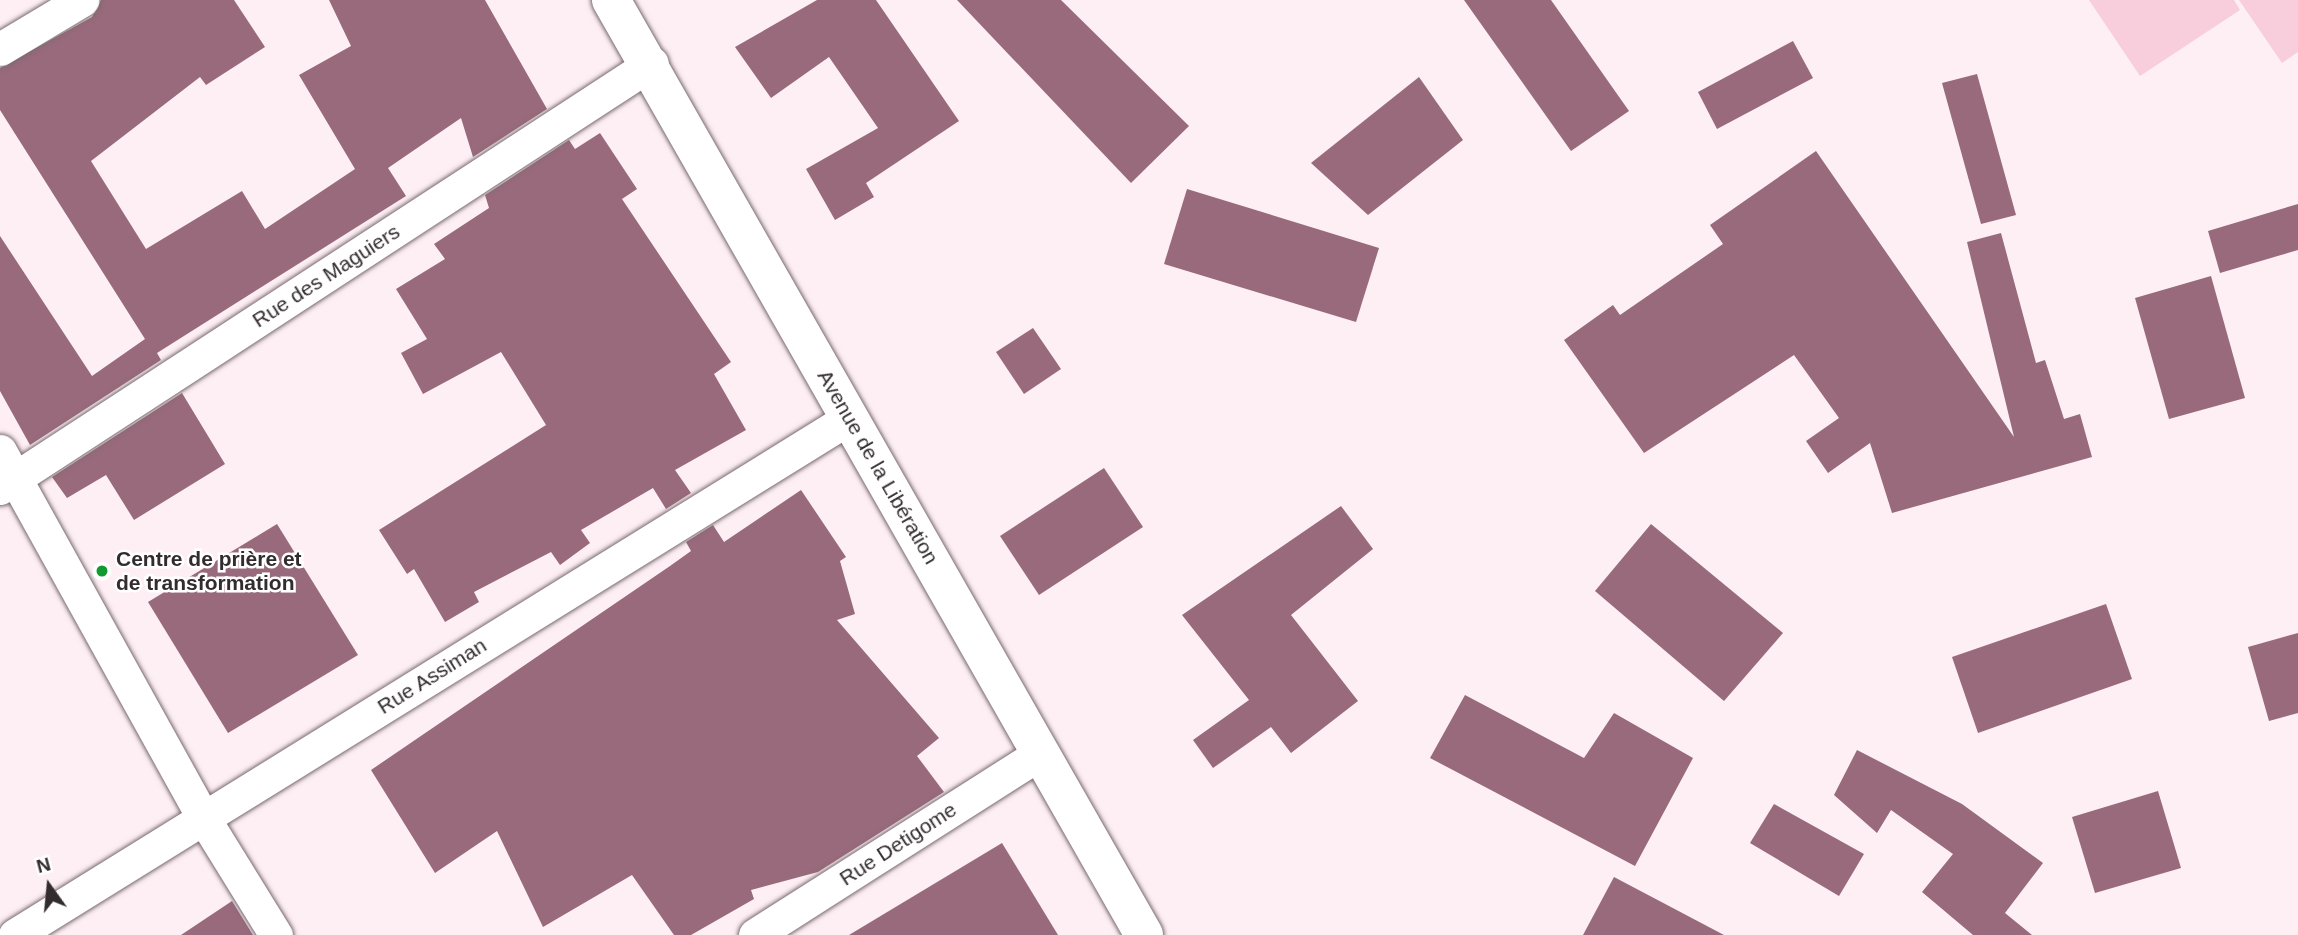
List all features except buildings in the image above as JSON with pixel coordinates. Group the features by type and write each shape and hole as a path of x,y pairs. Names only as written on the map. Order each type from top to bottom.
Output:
{"main road":[{"name":"Avenue de la Libération","path":"611,0 652,64 849,418 1144,935"}],"street":[{"path":"0,49 82,0"},
{"name":"Rue des Maguiers","path":"5,472 652,64"},
{"name":"Rue Assiman","path":"16,935 849,418"},
{"path":"5,472 203,817 276,935"},
{"name":"Rue Detigome","path":"755,935 1041,752"}],"shaded area":[{"path":"2089,0 2234,0 2240,10 2140,76"},
{"path":"2239,0 2298,0 2298,52 2282,63"}],"place":[{"name":"Centre de prière et de transformation","path":"102,571"}]}
